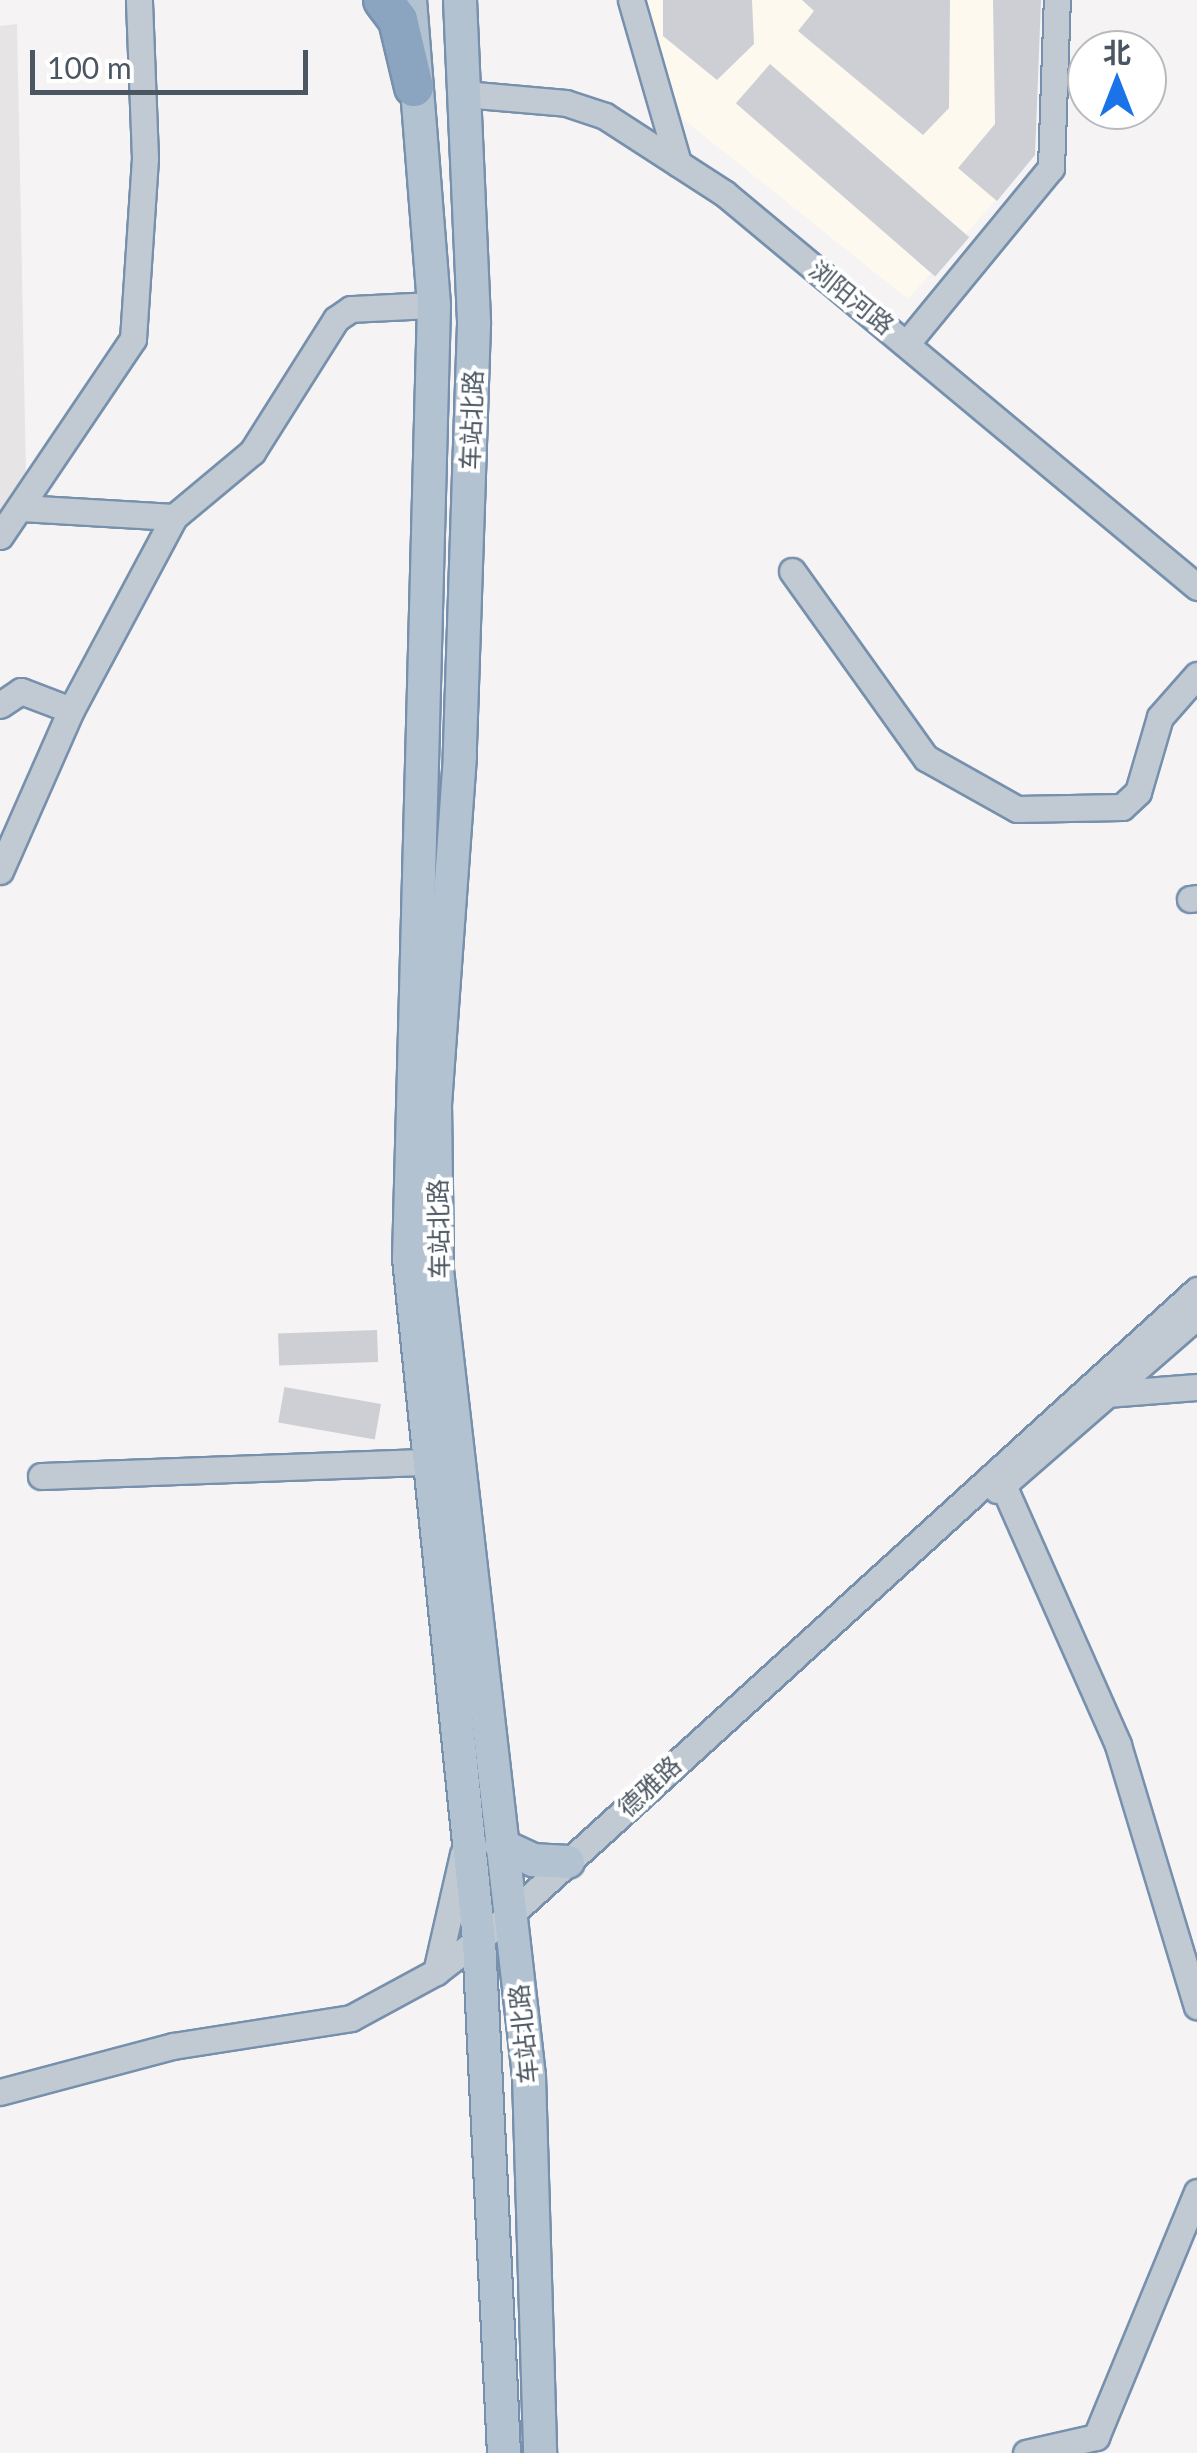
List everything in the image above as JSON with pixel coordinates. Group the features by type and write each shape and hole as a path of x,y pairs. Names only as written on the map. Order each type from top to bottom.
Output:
{"highway":[{"path":"383,0 398,20 414,86"}],"main road":[{"name":"车站北路","path":"410,0 434,305 426,777 406,1155 424,1462 479,1950 504,2453"},
{"name":"车站北路","path":"460,0 474,324 460,756 435,1103 437,1270 511,1926 536,2211 540,2453"},
{"path":"501,1845 533,1860 568,1862"}],"street":[{"path":"0,536 133,339 145,158 139,0"},
{"path":"631,0 678,163"},
{"path":"907,343 1051,168 1057,0"},
{"name":"浏阳河路","path":"464,94 566,102 678,163 907,343 1197,587"},
{"path":"0,871 71,710 174,517 252,452 336,319 352,309 434,305"},
{"path":"21,508 174,517"},
{"path":"792,571 926,758 1017,809 1122,806 1138,792 1160,717 1197,676"},
{"path":"4,695 71,710"},
{"name":"德雅路","path":"511,1926 568,1862 1197,1290"},
{"name":"德雅路","path":"0,2104 174,2055 355,2028 479,1950 511,1926 1197,1316"},
{"path":"1106,1394 1197,1387"},
{"path":"41,1476 424,1462"},
{"path":"1003,1485 1118,1745 1197,2006"},
{"path":"436,1972 465,1844"},
{"name":"德雅路","path":"0,2092 173,2046 352,2018 479,1950"},
{"path":"1026,2453 1096,2437 1197,2192"}],"shaded area":[{"path":"640,0 1029,0 1026,166 908,299 683,119"},
{"path":"17,24 26,478 0,514 0,26"}],"building":[{"path":"663,0 752,0 754,44 717,80 663,36"},
{"path":"802,0 950,0 949,108 923,135 798,31 814,11"},
{"path":"993,0 1041,0 1035,155 997,201 958,168 995,124"},
{"path":"770,64 969,237 935,276 736,103"},
{"path":"377,1330 378,1362 279,1365 278,1333"},
{"path":"284,1387 381,1404 375,1439 278,1422"}]}
